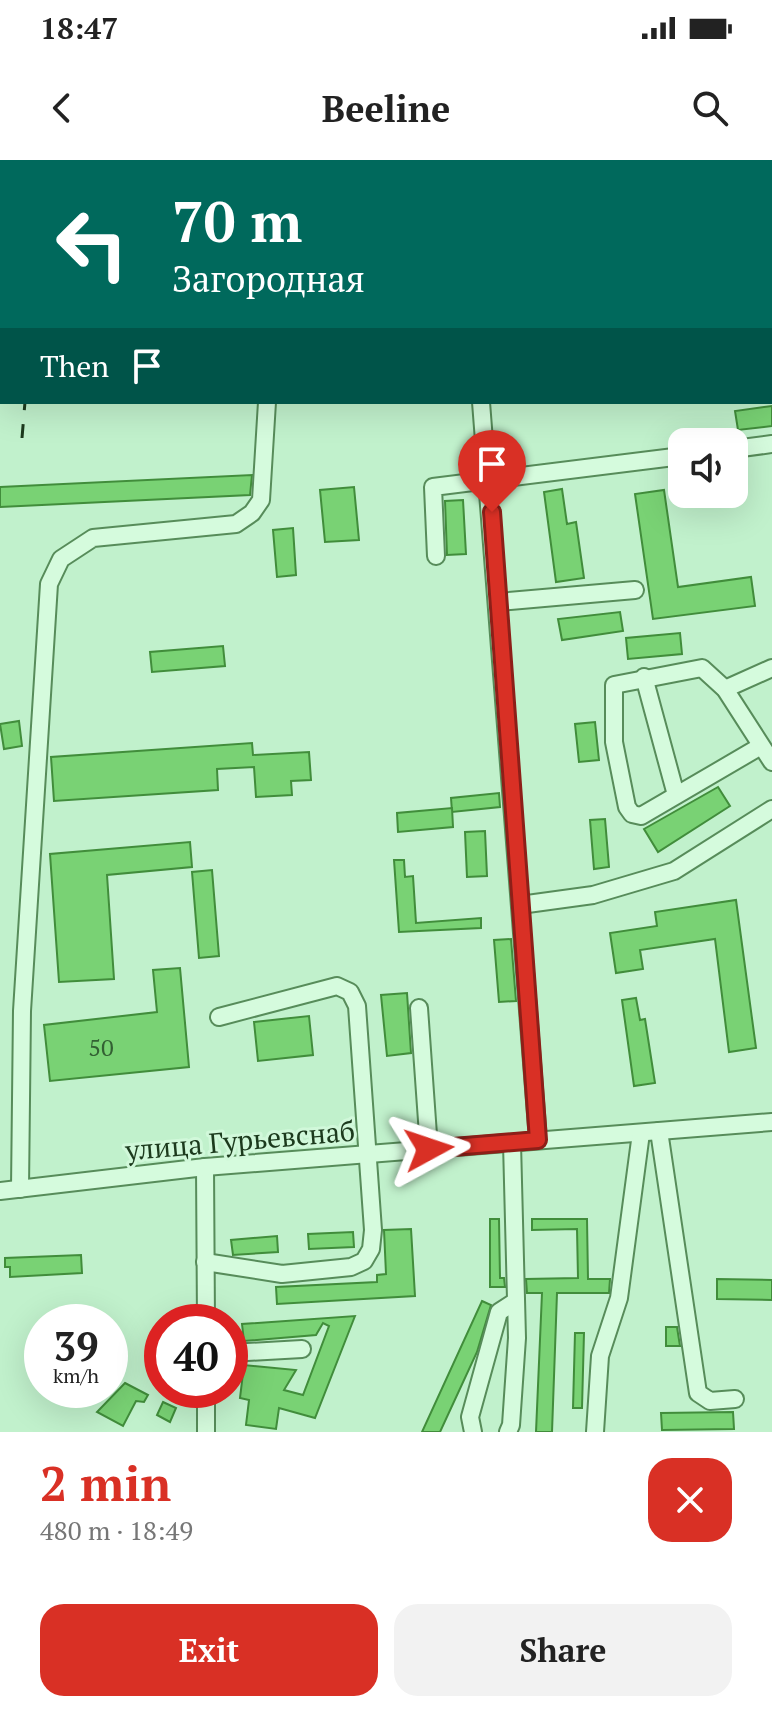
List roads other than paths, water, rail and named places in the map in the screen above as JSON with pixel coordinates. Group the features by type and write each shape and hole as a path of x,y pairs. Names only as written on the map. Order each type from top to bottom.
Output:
{"street":[{"path":"20,1189 22,1011 49,584 61,559 93,538 236,524 252,513 261,500 267,404"},
{"path":"481,404 490,482 538,1140"},
{"path":"748,447 772,444"},
{"path":"436,556 433,487 668,458"},
{"path":"498,602 635,590"},
{"path":"761,746 641,816 632,814 627,807 614,742 614,685 702,668 725,689 772,762"},
{"path":"725,689 772,668"},
{"path":"644,677 676,795"},
{"path":"520,905 593,895 674,871 772,809"},
{"path":"205,1262 282,1274 351,1267 364,1261 371,1249 373,1230 365,1154 357,1006 350,992 337,986 219,1017"},
{"path":"419,1008 429,1149"},
{"name":"улица Гурьевснаб","path":"0,1191 205,1167 772,1122"},
{"path":"659,1131 698,1393 710,1401 735,1399"},
{"path":"595,1432 600,1356 619,1298 641,1133"},
{"path":"508,1432 512,1411 516,1301 512,1143"},
{"path":"205,1167 206,1304"},
{"path":"473,1432 470,1417 499,1312 516,1301"},
{"path":"248,1352 302,1349"},
{"path":"206,1408 206,1432"}],"railway":[{"path":"22,438 25,404"}]}
